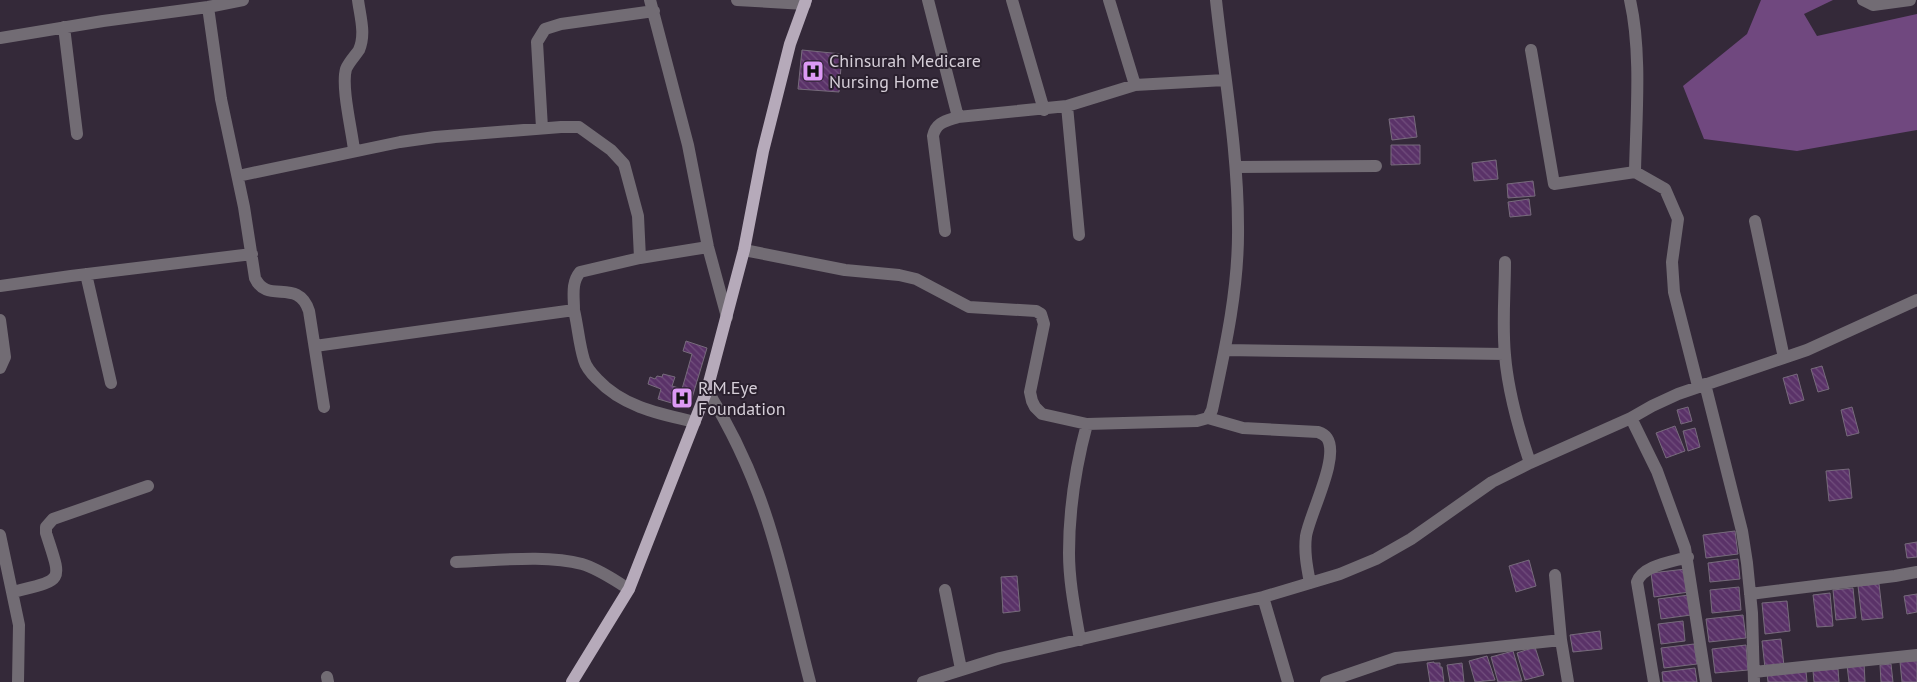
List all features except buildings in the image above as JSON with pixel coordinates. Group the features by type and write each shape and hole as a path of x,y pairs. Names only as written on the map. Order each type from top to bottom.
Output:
{"main road":[{"path":"572,682 629,589 696,422 707,390 744,250 769,124 790,44 806,2"}],"street":[{"path":"0,38 64,28 182,5 208,7 244,0"},
{"path":"354,150 345,82 346,69 359,50 362,41 358,0"},
{"path":"737,0 806,2"},
{"path":"928,0 958,117"},
{"path":"1012,0 1044,110"},
{"path":"1109,0 1135,85"},
{"path":"1208,418 1212,410 1225,350 1236,266 1238,228 1236,167 1216,0"},
{"path":"1630,0 1635,21 1637,88 1634,172"},
{"path":"1863,0 1873,5 1910,0"},
{"path":"542,128 537,42 545,29 652,5 688,145 708,247 727,318"},
{"path":"208,7 221,99 238,176 255,278 259,285 266,290 295,294 304,299 309,311 324,407"},
{"path":"64,28 77,134"},
{"path":"1531,50 1554,184 1634,172 1665,189 1678,219 1672,262 1674,292 1702,385 1742,532 1750,594 1754,677 1917,655"},
{"path":"945,231 933,136 934,130 939,124 958,117 1044,110 1067,106 1135,85 1225,80"},
{"path":"1067,106 1079,235"},
{"path":"238,176 354,150 435,137 542,128 579,127 611,150 624,164 638,216 640,258"},
{"path":"1236,167 1376,166"},
{"path":"1755,221 1784,358"},
{"path":"696,422 655,413 628,403 602,384 591,372 584,362 574,310 573,286 580,272 640,258 708,247"},
{"path":"744,250 845,270 908,277 916,279 969,306 1036,311 1041,314 1044,324 1030,392 1035,407 1042,414 1087,424 1197,421 1208,418 1243,428 1318,432 1328,438 1330,462 1306,537 1305,556 1310,583"},
{"path":"0,286 252,254"},
{"path":"1505,262 1505,354 1512,403 1530,463"},
{"path":"86,274 111,383"},
{"path":"923,682 961,669 1263,597 1340,574 1376,559 1430,527 1492,482 1530,463 1631,418 1652,406 1702,385 1807,350 1917,300"},
{"path":"314,346 574,310"},
{"path":"0,320 5,356 0,368"},
{"path":"1225,350 1505,354"},
{"path":"707,390 725,419 740,451 772,534 810,682"},
{"path":"1631,418 1657,471 1677,522 1688,557 1706,682"},
{"path":"1080,640 1073,599 1069,552 1080,453 1087,424"},
{"path":"13,592 48,583 56,576 58,568 46,532 46,527 53,519 148,486"},
{"path":"0,535 19,625 18,682"},
{"path":"1654,682 1638,582 1643,573 1650,568 1688,557"},
{"path":"456,562 563,560 598,570 629,589"},
{"path":"1750,594 1917,572"},
{"path":"1556,575 1561,640 1568,682"},
{"path":"945,590 961,669"},
{"path":"1263,597 1288,682"},
{"path":"1326,682 1388,660 1408,656 1561,640"}],"shaded area":[{"path":"1761,0 1833,0 1804,14 1817,36 1917,14 1917,130 1797,151 1704,139 1683,86 1747,34"}],"place":[{"name":"Chinsurah Medicare Nursing Home","path":"813,71"},
{"name":"R.M.Eye Foundation","path":"682,398"}]}
